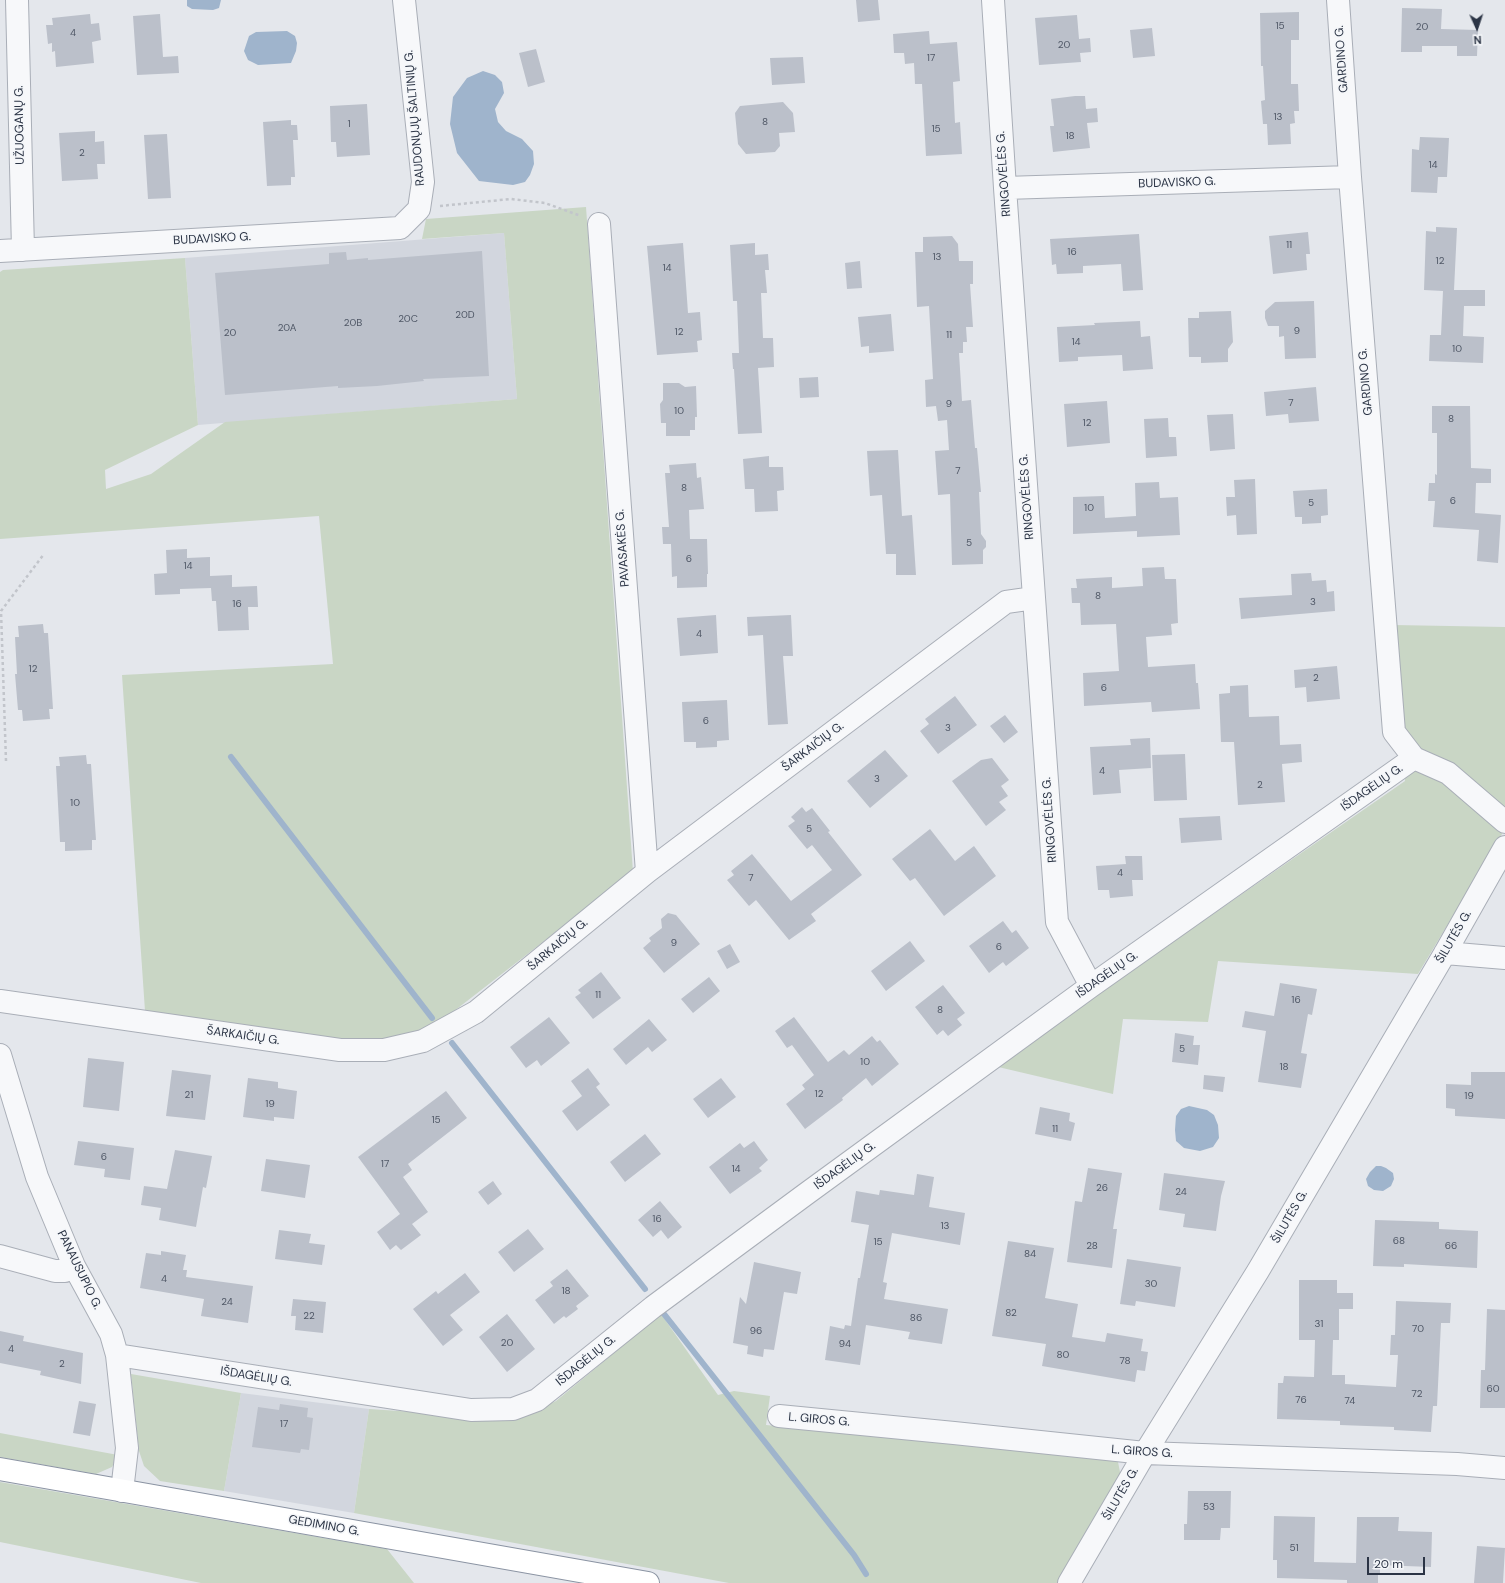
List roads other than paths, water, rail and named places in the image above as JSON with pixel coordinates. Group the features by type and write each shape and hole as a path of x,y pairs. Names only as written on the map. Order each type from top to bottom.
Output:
{"highway":[{"name":"GEDIMINO G.","path":"0,1469 648,1583"}],"street":[{"name":"UŽUOGANŲ G.","path":"17,0 23,250"},
{"name":"RAUDONŲJŲ ŠALTINIŲ G.","path":"400,228 419,209 423,182 404,0"},
{"name":"RINGOVĖLĖS G.","path":"993,0 1057,922 1091,986"},
{"name":"GARDINO G.","path":"1338,0 1350,177 1394,732 1414,758"},
{"name":"BUDAVISKO G.","path":"1005,188 1350,177"},
{"name":"PAVASAKĖS G.","path":"599,224 647,872"},
{"name":"BUDAVISKO G.","path":"23,250 400,228"},
{"path":"0,251 23,250"},
{"name":"ŠARKAIČIŲ G.","path":"0,1001 340,1050 384,1050 423,1041 476,1012 647,872 1006,602 1034,598"},
{"name":"IŠDAGĖLIŲ G.","path":"117,1355 471,1410 513,1409 537,1400 653,1307 1091,986 1414,758 1448,773 1505,822"},
{"name":"ŠILUTĖS G.","path":"1069,1583 1145,1453 1258,1271 1505,848"},
{"path":"1445,953 1505,958"},
{"name":"PANAUSUPIO G.","path":"0,1055 37,1177 74,1266 111,1334 117,1355 127,1448 122,1491"},
{"path":"0,1256 55,1271 65,1271 74,1266"},
{"name":"L. GIROS G.","path":"780,1416 1145,1453 1457,1464 1505,1468"}],"water":[{"path":"187,0 221,0 219,8 213,10 192,9 187,6"},
{"path":"287,31 295,36 297,43 296,51 291,63 258,65 248,60 244,51 249,36 256,32"},
{"path":"483,71 495,75 502,82 504,93 495,109 498,122 506,131 522,139 533,151 534,164 530,175 525,182 513,185 479,181 457,153 450,124 453,97 467,78"},
{"path":"1189,1106 1207,1110 1214,1115 1218,1125 1219,1138 1213,1147 1200,1151 1184,1148 1176,1141 1176,1116 1181,1109"},
{"path":"1376,1166 1386,1168 1393,1173 1394,1179 1391,1186 1383,1191 1374,1190 1368,1186 1366,1179"}],"waterway":[{"path":"231,757 432,1018"},
{"path":"452,1043 645,1289"},
{"path":"664,1314 854,1555 866,1574"}]}
